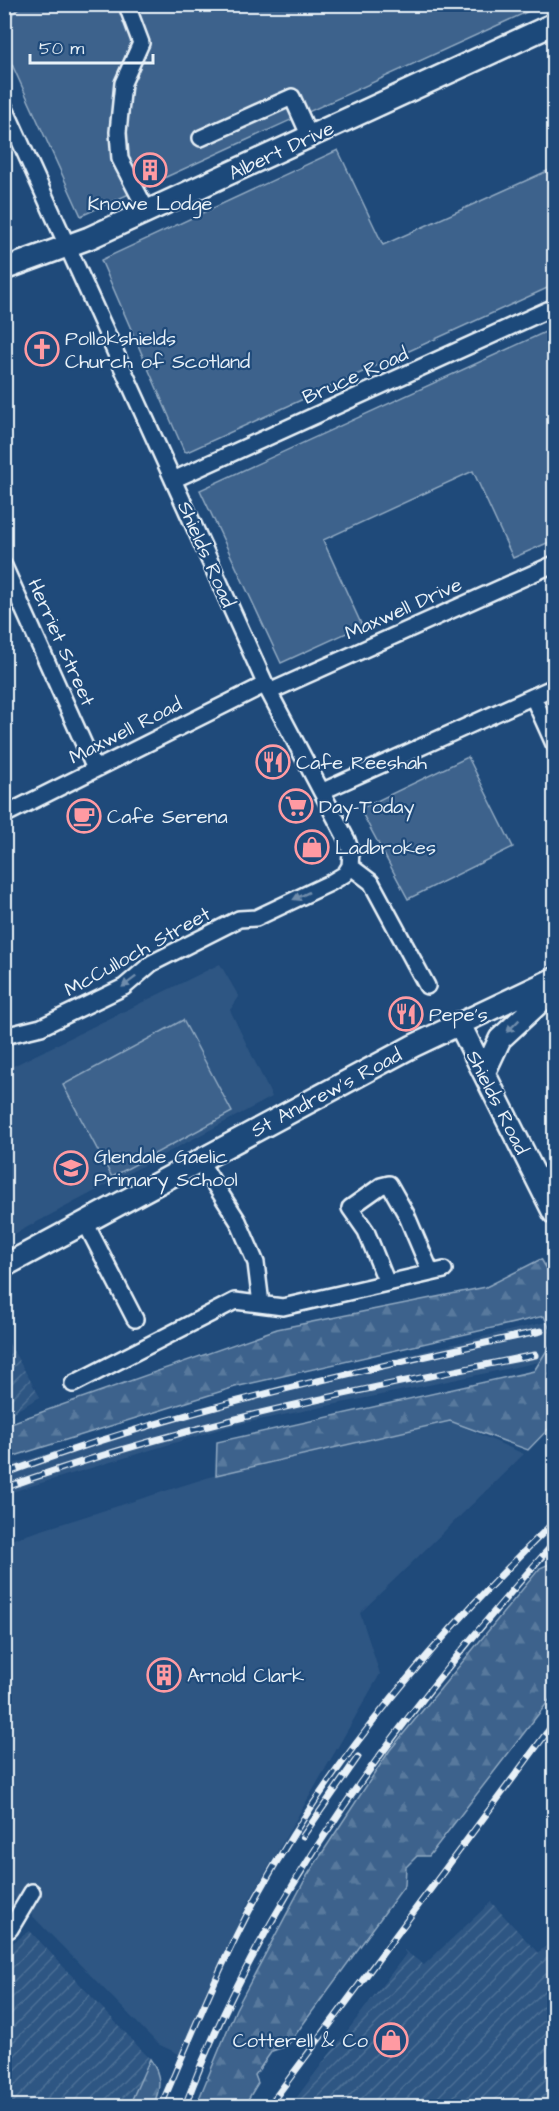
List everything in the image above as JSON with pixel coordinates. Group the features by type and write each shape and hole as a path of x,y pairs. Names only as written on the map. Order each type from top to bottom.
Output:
{"street":[{"path":"129,11 141,43 123,83 118,114 118,149 123,165 147,211"},
{"name":"Albert Drive","path":"4,269 68,247 555,24"},
{"path":"201,138 292,97 309,137"},
{"name":"Shields Road","path":"4,106 267,688 347,840 351,852 350,866"},
{"name":"Bruce Road","path":"173,480 555,307"},
{"name":"Maxwell Drive","path":"267,688 555,564"},
{"name":"Herriet Street","path":"4,566 95,769"},
{"path":"323,791 555,687"},
{"name":"Maxwell Road","path":"4,815 95,769 267,688"},
{"path":"533,697 555,744"},
{"path":"350,866 371,882 427,986"},
{"name":"McCulloch Street","path":"4,1036 41,1027 124,987 152,963 239,920 256,918 330,883 345,874 350,866"},
{"name":"St Andrew's Road","path":"4,1266 459,1023 555,979"},
{"path":"484,1073 506,1033 555,989"},
{"name":"Shields Road","path":"459,1023 555,1213"},
{"path":"199,1160 238,1221 256,1263 261,1304"},
{"path":"73,1384 235,1301 283,1306 387,1283 438,1271 389,1184 381,1186 350,1208 366,1231 387,1283"},
{"path":"85,1222 135,1319"},
{"path":"4,1932 10,1929 32,1892"}],"shaded area":[{"name":"Glendale Gaelic Primary School","path":"220,964 239,997 230,1010 272,1097 5,1239 5,1070"},
{"path":"554,1320 554,1359 230,1426 8,1493 4,1467 144,1424 391,1359"},
{"path":"4,1335 40,1397 5,1417 4,1417"},
{"name":"Arnold Clark","path":"450,1421 524,1454 360,1613 380,1674 246,1906 179,2054 158,2044 5,1888 4,1542 216,1475"},
{"path":"491,1902 538,1953 554,1939 554,2106 290,2106 406,1954 404,1950 424,1965"},
{"path":"30,1931 150,2059 129,2106 5,2106 5,1948"}],"green space":[{"path":"24,4 542,5 81,216 5,49 7,24 13,13"},
{"path":"338,150 383,245 554,168 554,285 187,452 184,451 101,260"},
{"path":"554,328 554,540 513,558 473,471 323,540 362,626 281,663 200,490"},
{"path":"468,757 513,847 408,899 360,809"},
{"path":"183,1020 232,1112 112,1177 63,1085"},
{"path":"541,1259 554,1281 554,1339 544,1316 235,1387 5,1459 5,1425 277,1329 486,1287"},
{"path":"554,1339 554,1423 528,1450 450,1421 216,1475 217,1442 534,1371"},
{"path":"554,1562 554,1694 429,1856 417,1856 406,1867 405,1885 287,2046 272,2051 255,2075 258,2083 244,2106 196,2106 236,2009 307,1876 390,1750 540,1568"},
{"path":"150,2059 157,2071 159,2082 153,2106 129,2106"}],"railway":[{"path":"4,1474 69,1451 202,1410 338,1376 541,1331"},
{"path":"4,1488 134,1446 267,1411 535,1355"},
{"path":"161,2106 206,2000 243,1922 287,1844 320,1794 355,1745 430,1652 554,1522"},
{"path":"185,2106 217,2028 255,1952 297,1879 343,1808 392,1739 444,1672 554,1543"},
{"path":"269,2106 554,1723"},
{"path":"303,1836 358,1757"}],"place":[{"name":"Knowe Lodge","path":"150,170"},
{"name":"Pollokshields Church of Scotland","path":"42,349"},
{"name":"Cafe Reeshah","path":"273,762"},
{"name":"Day-Today","path":"296,806"},
{"name":"Cafe Serena","path":"84,816"},
{"name":"Ladbrokes","path":"312,847"},
{"name":"Pepe's","path":"406,1014"},
{"name":"Glendale Gaelic Primary School","path":"71,1168"},
{"name":"Arnold Clark","path":"164,1675"},
{"name":"Cotterell & Co","path":"391,2040"}]}
